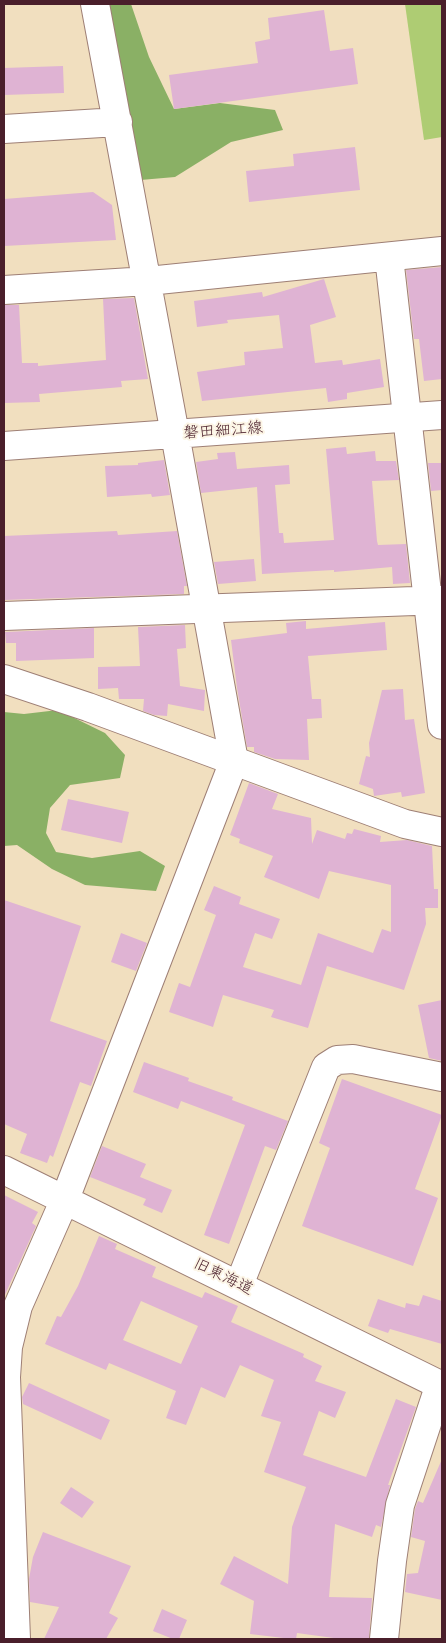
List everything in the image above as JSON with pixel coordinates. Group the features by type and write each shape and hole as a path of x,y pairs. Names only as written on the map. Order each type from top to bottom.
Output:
{"street":[{"path":"16,1639 5,1389 8,1347 18,1306 65,1199 234,761 96,4"},
{"path":"4,129 118,122"},
{"path":"4,290 148,281 442,251"},
{"path":"389,257 406,418 435,600 442,725"},
{"name":"磐田細江線","path":"4,446 442,414"},
{"path":"4,616 435,600"},
{"path":"4,679 405,824 442,832"},
{"path":"239,1285 326,1067 337,1060 353,1058 442,1077"},
{"name":"旧東海道","path":"4,1170 441,1385"},
{"path":"384,1639 400,1505 441,1385"}],"green space":[{"path":"98,4 131,4 149,57 174,109 220,103 275,110 283,130 231,142 175,177 129,181"},
{"path":"405,4 442,4 442,137 424,140"},
{"path":"58,710 105,733 125,755 120,778 70,785 50,808 46,833 56,852 92,858 140,851 165,866 156,891 85,885 52,869 17,845 4,846 4,712 24,714"}],"building":[{"path":"324,10 330,51 353,48 358,84 174,109 169,75 258,63 255,42 270,39 268,18"},
{"path":"63,66 64,93 4,95 4,68"},
{"path":"355,147 360,190 249,202 246,171 294,166 293,154"},
{"path":"93,192 112,205 116,240 4,246 4,199"},
{"path":"442,267 442,379 424,381 419,339 414,339 406,270"},
{"path":"324,279 336,317 310,325 315,363 342,360 343,365 380,359 384,387 347,393 347,399 328,402 326,388 202,401 197,372 245,365 244,352 283,348 279,315 227,320 228,323 197,327 194,301 262,292 263,297"},
{"path":"134,298 148,379 121,381 122,387 39,394 40,402 4,403 4,305 19,305 22,363 38,363 38,366 106,360 103,299"},
{"path":"346,447 347,454 375,451 376,461 396,461 399,480 372,481 377,541 378,545 406,544 410,583 393,584 392,567 334,572 334,570 262,574 257,487 201,493 196,462 218,459 217,453 235,452 237,469 289,465 290,484 275,485 279,533 283,533 284,543 334,540 326,449"},
{"path":"164,460 170,495 152,497 151,494 107,497 105,466 138,465 138,463"},
{"path":"428,463 442,463 442,490 431,491"},
{"path":"117,531 118,535 177,531 187,586 184,586 184,594 4,600 4,536"},
{"path":"254,559 256,581 218,584 214,562"},
{"path":"306,621 306,629 385,622 387,650 308,656 312,699 321,699 322,718 307,719 309,760 275,759 254,752 254,747 247,747 231,640 287,633 286,623"},
{"path":"185,625 186,648 177,649 180,686 205,690 204,711 168,704 167,716 154,715 143,711 144,699 119,699 118,688 98,689 98,667 140,666 138,627"},
{"path":"94,628 94,658 16,661 16,643 6,643 5,632"},
{"path":"403,689 405,720 414,719 425,793 402,797 401,792 374,796 373,789 359,784 366,756 370,757 369,743 382,690"},
{"path":"249,783 278,794 272,809 311,818 312,844 317,830 345,839 347,833 352,834 354,829 381,836 380,842 407,840 432,846 434,889 438,889 438,908 425,908 426,924 404,990 327,966 308,1028 271,1017 274,1010 223,995 213,1027 169,1012 179,983 190,987 216,915 204,910 214,886 241,897 239,904 280,919 272,939 255,933 243,967 301,985 318,933 373,953 382,929 391,932 391,885 329,871 319,899 264,877 273,856 239,843 240,839 230,835"},
{"path":"68,799 129,812 122,843 61,830"},
{"path":"4,900 81,926 50,1021 107,1041 91,1086 80,1082 53,1157 50,1155 47,1163 20,1153 27,1134 4,1124"},
{"path":"121,933 147,943 136,971 111,962"},
{"path":"442,1000 442,1061 429,1058 418,1005"},
{"path":"144,1062 189,1078 188,1081 233,1097 232,1100 288,1121 276,1150 265,1146 229,1244 204,1235 245,1125 181,1101 178,1109 133,1092"},
{"path":"342,1079 442,1115 415,1189 438,1198 413,1266 302,1226 330,1148 319,1143"},
{"path":"102,1146 146,1164 140,1177 172,1190 162,1213 143,1205 146,1199 90,1177"},
{"path":"4,1195 38,1212 32,1223 36,1226 4,1297"},
{"path":"99,1236 117,1244 115,1249 156,1267 152,1277 202,1298 205,1292 238,1306 231,1322 304,1354 303,1357 322,1366 315,1381 346,1392 335,1418 319,1411 303,1455 366,1477 396,1399 416,1407 388,1485 390,1485 381,1527 376,1525 372,1537 335,1524 329,1597 372,1598 369,1639 341,1639 297,1633 296,1639 292,1639 250,1634 254,1601 220,1584 234,1556 288,1584 292,1527 306,1487 264,1472 281,1422 261,1416 274,1380 240,1365 225,1398 201,1387 186,1425 166,1418 176,1391 109,1363 106,1370 45,1344 57,1316 61,1317 78,1286","holes":["141,1301 198,1326 181,1364 123,1340"]},
{"path":"423,1295 442,1301 442,1344 390,1329 388,1333 368,1326 378,1299 405,1308 406,1303 419,1306"},
{"path":"29,1383 110,1420 101,1440 23,1404 22,1397"},
{"path":"442,1459 442,1600 405,1592 407,1574 418,1573 425,1541 411,1537 415,1509 418,1501 423,1503"},
{"path":"71,1487 94,1502 82,1518 60,1503"},
{"path":"43,1532 131,1566 109,1613 118,1618 106,1639 44,1639 59,1607 30,1602 29,1579 33,1557"},
{"path":"162,1609 187,1620 179,1639 173,1639 153,1631"}]}
